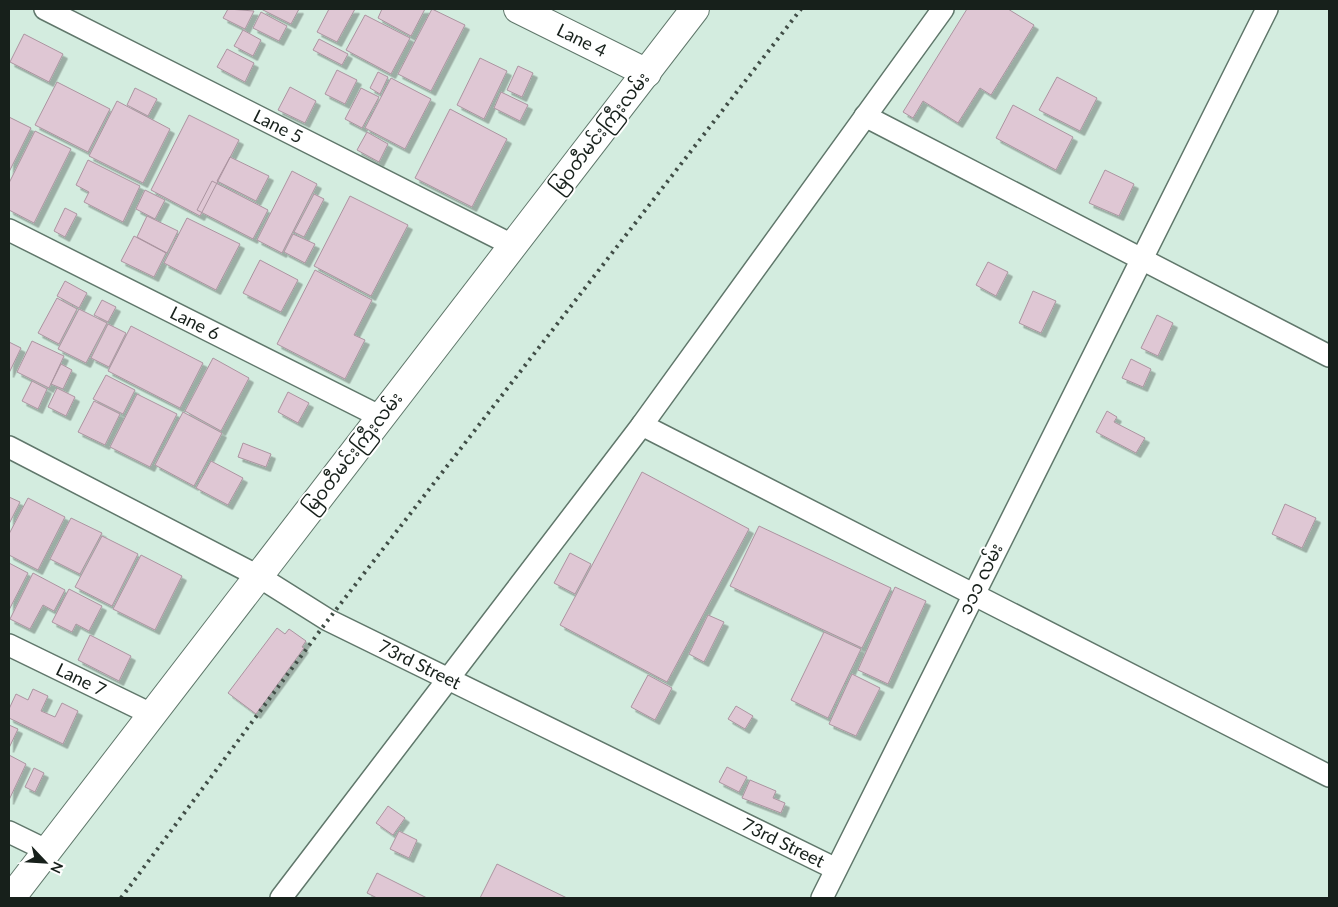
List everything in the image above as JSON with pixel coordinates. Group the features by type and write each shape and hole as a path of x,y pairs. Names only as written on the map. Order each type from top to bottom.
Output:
{"main road":[{"name":"Lane 4","path":"518,9 647,73"},
{"name":"မြဝတီမင်းကြီးလမ်း","path":"11,898 695,9"}],"street":[{"name":"Lane 5","path":"45,9 512,245"},
{"path":"281,898 642,425 942,9"},
{"name":"၁၁၁ လမ်း","path":"822,898 1140,259 1267,9"},
{"path":"865,116 1329,356"},
{"name":"Lane 6","path":"9,230 381,417"},
{"path":"642,425 1329,776"},
{"name":"73rd Street","path":"9,447 258,576 328,620 449,677 836,869"},
{"name":"Lane 7","path":"9,645 152,715"},
{"path":"9,832 48,851"}],"building":[{"path":"228,9 254,11 245,29 223,18"},
{"path":"261,9 299,9 291,24"},
{"path":"329,9 355,9 337,42 317,32"},
{"path":"382,9 425,9 411,36 378,18"},
{"path":"432,9 465,25 431,91 398,74"},
{"path":"967,9 1008,9 1034,25 991,95 980,88 958,123 923,101 913,118 903,112"},
{"path":"261,12 287,26 279,41 253,28"},
{"path":"365,15 410,38 391,74 346,50"},
{"path":"243,30 261,40 253,56 234,46"},
{"path":"24,34 63,54 49,82 10,62"},
{"path":"319,39 348,54 342,65 313,50"},
{"path":"227,49 254,63 245,82 217,67"},
{"path":"480,58 507,71 484,119 457,105"},
{"path":"518,66 533,73 522,97 507,90"},
{"path":"337,70 357,80 345,104 325,94"},
{"path":"378,72 388,77 380,94 370,88"},
{"path":"1057,77 1097,98 1080,131 1039,110"},
{"path":"391,78 431,99 405,149 365,128"},
{"path":"57,82 110,109 88,152 35,125"},
{"path":"290,87 316,101 305,123 278,110"},
{"path":"135,88 157,99 148,116 127,105"},
{"path":"361,88 379,97 362,128 345,119"},
{"path":"501,92 528,105 520,121 494,108"},
{"path":"117,101 170,129 143,183 89,156"},
{"path":"1013,105 1073,137 1056,170 996,138"},
{"path":"450,109 507,139 472,207 415,178"},
{"path":"189,115 239,140 200,216 151,190"},
{"path":"9,117 31,128 9,172"},
{"path":"35,131 71,149 34,223 9,210 9,183"},
{"path":"367,132 388,144 379,162 357,150"},
{"path":"230,157 269,176 256,201 217,181"},
{"path":"88,160 140,186 123,222 84,202 89,192 76,185"},
{"path":"1105,170 1134,184 1119,216 1089,203"},
{"path":"292,171 317,184 282,253 257,240"},
{"path":"212,181 268,210 253,239 197,210"},
{"path":"145,190 165,200 155,219 136,209"},
{"path":"314,194 324,199 304,237 294,232"},
{"path":"350,196 408,225 371,296 314,266"},
{"path":"65,208 77,214 65,237 54,231"},
{"path":"147,216 178,231 167,253 137,237"},
{"path":"187,218 240,244 216,290 164,263"},
{"path":"293,234 315,244 305,263 284,252"},
{"path":"134,236 166,253 154,277 121,261"},
{"path":"260,260 298,280 281,312 243,293"},
{"path":"988,262 1008,272 996,296 976,285"},
{"path":"315,270 372,300 354,335 365,340 345,379 277,344"},
{"path":"65,281 87,293 79,308 57,296"},
{"path":"1033,291 1056,301 1041,333 1019,323"},
{"path":"57,298 77,309 59,344 38,333"},
{"path":"102,300 116,307 108,322 94,315"},
{"path":"79,309 107,323 86,363 58,349"},
{"path":"1157,315 1173,323 1158,356 1141,348"},
{"path":"108,324 126,333 109,367 91,358"},
{"path":"131,326 203,363 180,408 108,371"},
{"path":"32,341 64,356 49,388 17,372"},
{"path":"9,342 21,348 9,373"},
{"path":"213,358 249,378 221,431 185,411"},
{"path":"1131,359 1151,369 1143,387 1122,378"},
{"path":"61,364 72,370 63,389 51,384"},
{"path":"106,375 135,390 123,414 93,399"},
{"path":"32,381 47,389 38,409 22,401"},
{"path":"57,388 75,397 66,416 48,407"},
{"path":"288,392 309,403 298,423 278,412"},
{"path":"137,394 177,414 150,467 110,447"},
{"path":"94,401 120,414 105,445 78,432"},
{"path":"1107,411 1117,417 1114,422 1145,438 1136,453 1096,432"},
{"path":"183,412 222,433 194,486 155,465"},
{"path":"243,443 271,454 266,467 238,457"},
{"path":"211,461 243,478 228,505 196,488"},
{"path":"642,472 749,529 667,682 560,625"},
{"path":"9,497 20,502 9,524"},
{"path":"28,498 65,517 38,570 9,555 9,534"},
{"path":"1285,504 1316,518 1302,548 1272,534"},
{"path":"71,518 102,533 80,574 50,559"},
{"path":"759,526 891,588 862,648 730,586"},
{"path":"102,536 138,554 112,606 75,587"},
{"path":"570,553 591,564 575,594 554,583"},
{"path":"141,555 182,576 155,630 113,609"},
{"path":"9,563 28,573 9,610"},
{"path":"33,573 65,590 54,611 43,605 30,629 10,619"},
{"path":"895,587 926,601 888,684 858,670"},
{"path":"69,589 102,606 89,631 76,624 72,632 52,622"},
{"path":"708,615 724,622 704,662 689,654"},
{"path":"277,628 285,634 289,629 306,641 302,647 304,648 256,714 228,693"},
{"path":"824,632 861,649 828,718 791,700"},
{"path":"90,635 131,656 119,681 78,660"},
{"path":"852,674 880,688 856,736 829,724"},
{"path":"648,675 672,688 655,720 631,707"},
{"path":"33,689 48,696 41,711 55,717 62,703 78,711 63,744 9,718 9,709 16,694 28,700"},
{"path":"736,706 753,716 745,729 728,719"},
{"path":"9,725 18,729 9,748"},
{"path":"9,755 26,764 9,800"},
{"path":"727,767 747,777 739,792 719,782"},
{"path":"34,768 44,773 35,792 25,787"},
{"path":"750,780 776,791 773,798 785,803 781,813 742,798"},
{"path":"388,806 405,818 393,835 376,823"},
{"path":"399,831 417,840 409,858 390,849"},
{"path":"497,864 567,898 480,898"},
{"path":"377,873 427,898 377,898 367,893"}],"railway":[{"path":"121,898 328,620 801,9"}]}
